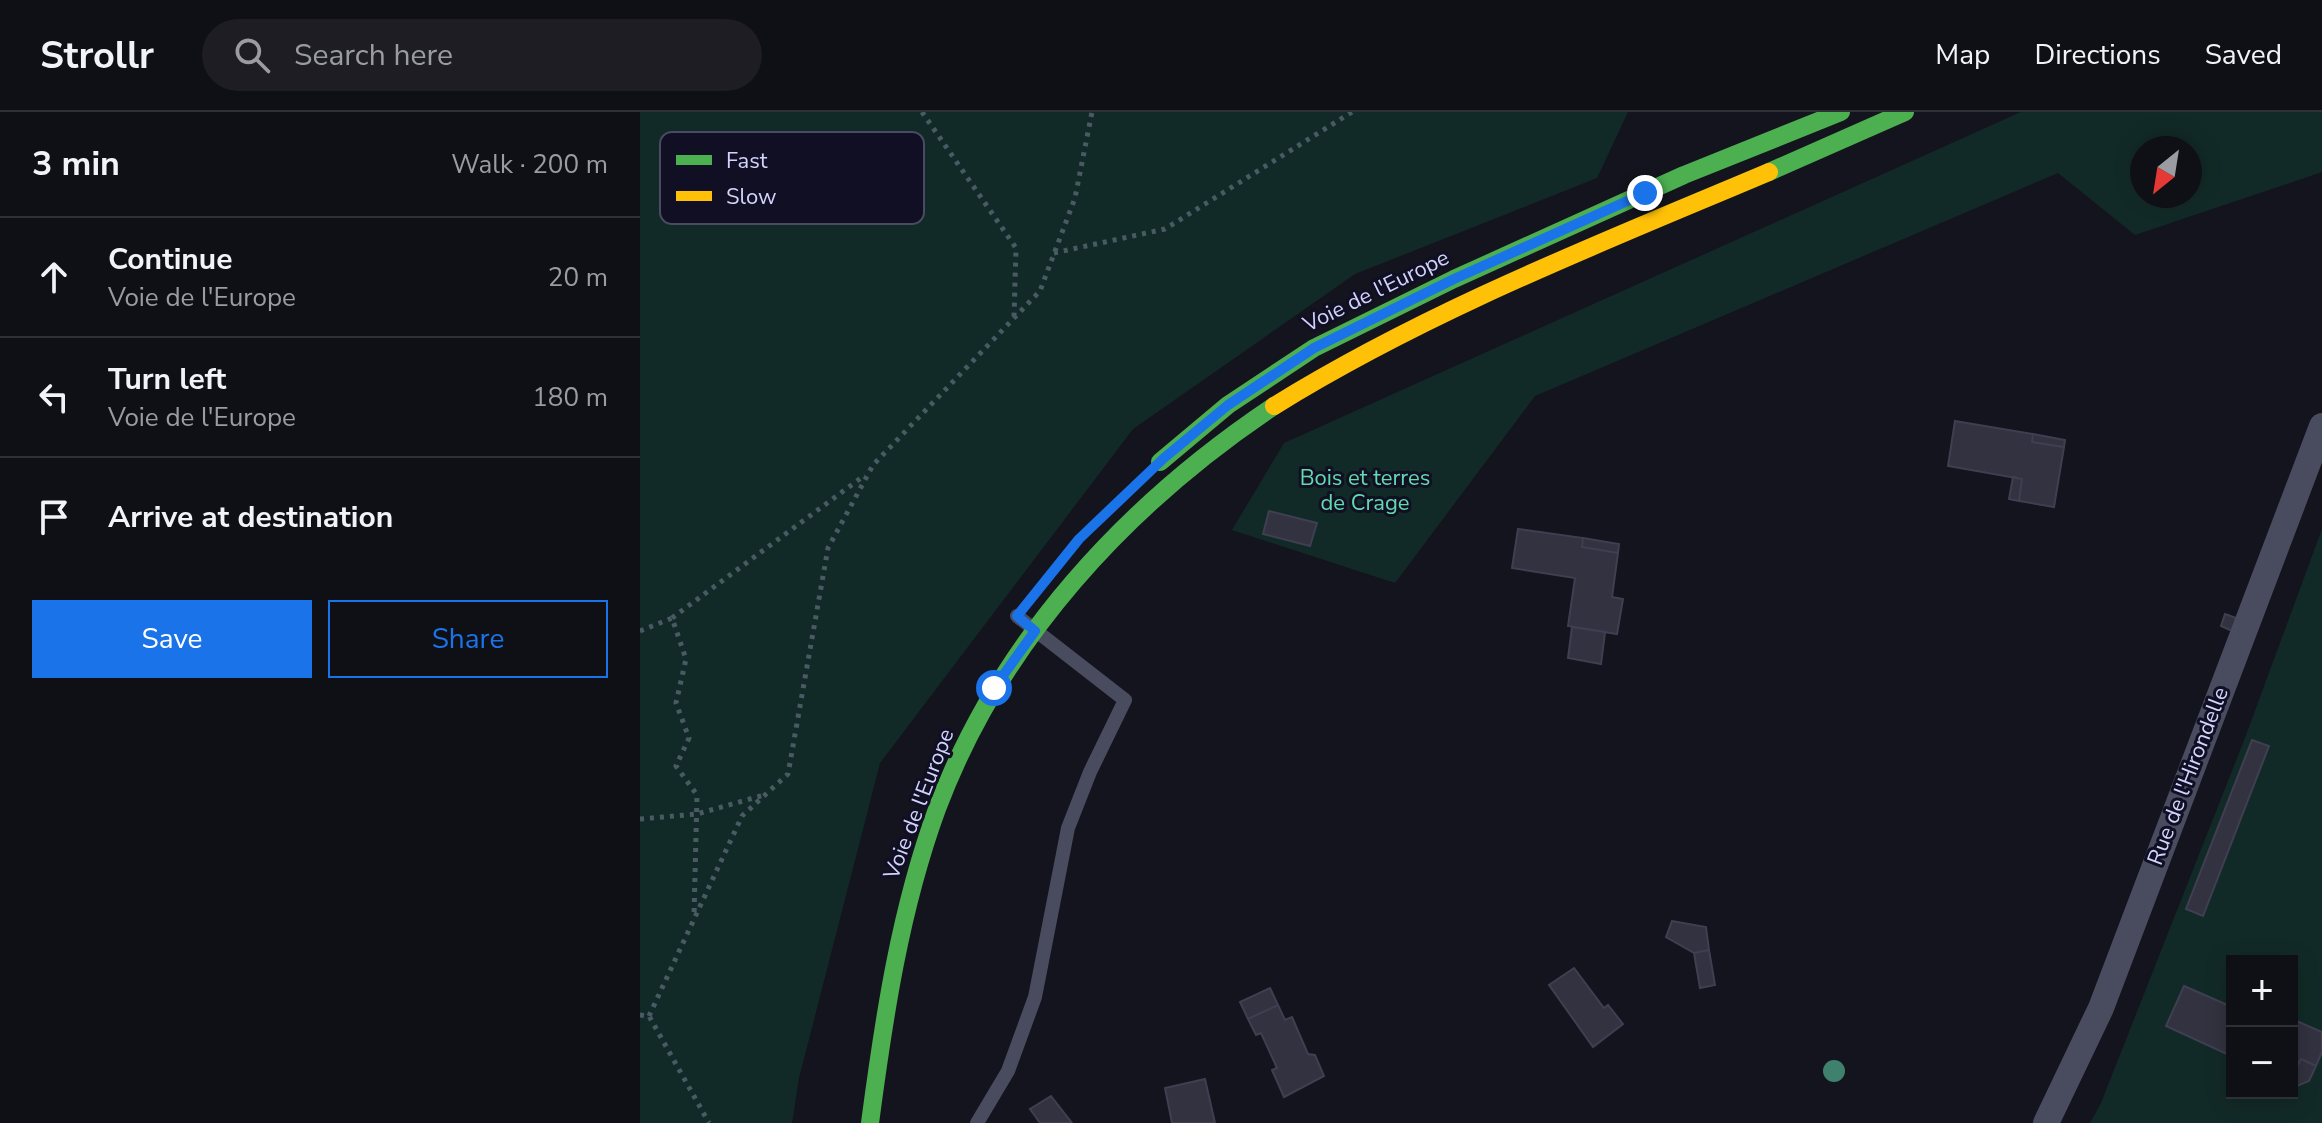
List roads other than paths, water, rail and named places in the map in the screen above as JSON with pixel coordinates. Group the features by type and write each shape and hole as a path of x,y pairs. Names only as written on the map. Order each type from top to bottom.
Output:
{"main road":[{"name":"Voie de l'Europe","path":"1143,478 1228,405 1314,348 1454,279 1658,187 1841,112"},
{"name":"Voie de l'Europe","path":"870,1123 880,1041 902,922 927,839 954,767 994,688 1035,631 1099,555 1162,491 1329,372 1483,296 1905,112"}],"street":[{"name":"Rue de l'Hirondelle","path":"2046,1123 2101,1008 2322,426"}],"lane":[{"path":"977,1123 1008,1071 1035,997 1068,828 1090,772 1125,700 1018,616"}],"park label":[{"name":"Bois et terres de Crage","path":"1365,490"}]}
